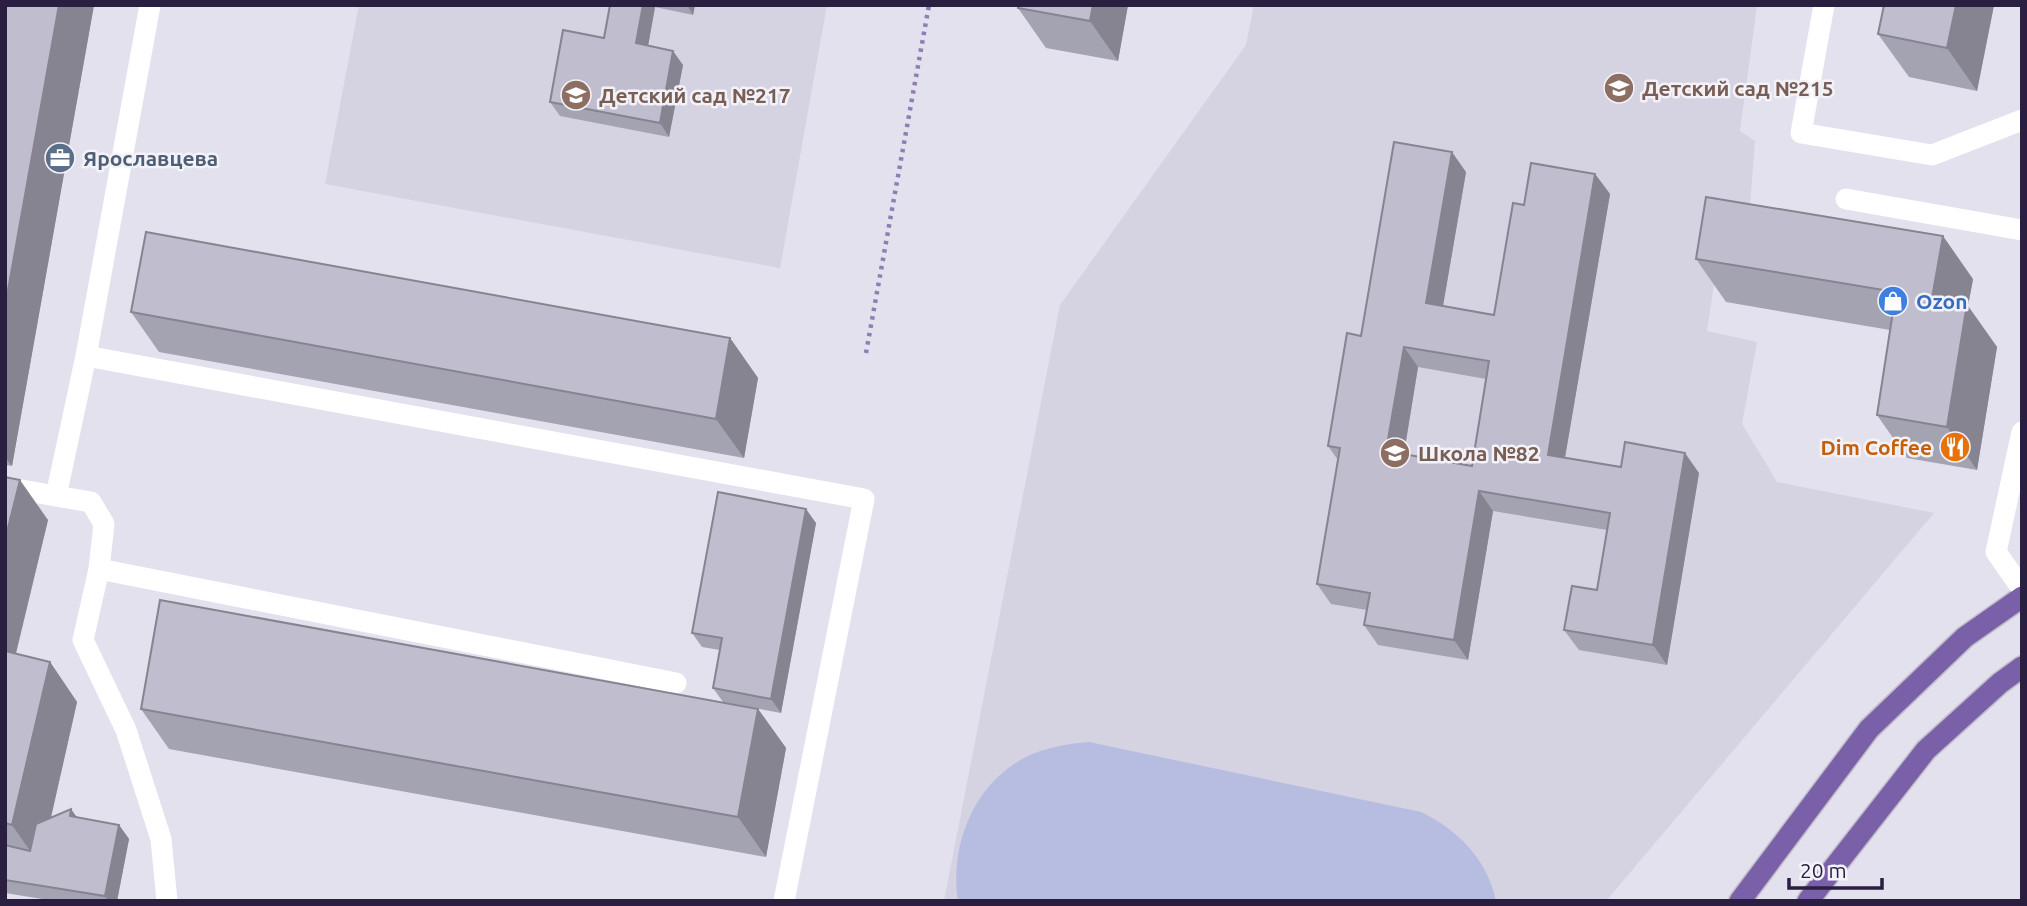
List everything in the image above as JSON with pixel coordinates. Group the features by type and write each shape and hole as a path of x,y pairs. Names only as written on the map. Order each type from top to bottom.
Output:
{"main road":[{"path":"1740,901 1869,729 1965,637 2022,597"},
{"path":"1808,901 1926,750 2000,683 2022,667"}],"lane":[{"path":"56,496 86,356 150,5"},
{"path":"1824,5 1801,133 1933,155 2022,120"},
{"path":"1846,199 2022,230"},
{"path":"86,356 864,499 784,901"},
{"path":"2022,432 1996,552 2022,589"},
{"path":"5,487 91,502 104,524 99,569 83,640 126,730 134,754 161,839 167,901"},
{"path":"99,569 676,683"}],"path":[{"path":"866,353 929,5"}],"shaded area":[{"name":"Детский сад №217","path":"359,5 827,5 780,268 325,184"},
{"name":"Школа №82","path":"1254,5 1757,5 1740,131 1755,141 1750,205 1726,204 1707,331 1757,342 1742,424 1777,482 1934,513 1606,901 944,901 1060,305 1246,45"},
{"path":"1089,742 1421,812 1459,837 1469,848 1486,872 1496,901 958,901 956,880 962,838 979,799 992,783 1008,768 1026,757 1057,746"}],"building":[{"path":"5,5 59,5 5,307"},
{"path":"610,5 643,5 636,43 673,51 660,123 550,102 563,30 604,38"},
{"path":"1018,5 1093,5 1090,21 1018,8"},
{"path":"1884,5 1956,5 1947,48 1878,34"},
{"path":"1394,142 1452,152 1426,303 1494,315 1513,203 1524,205 1531,163 1595,174 1548,455 1621,467 1625,442 1685,453 1653,645 1564,630 1572,586 1597,590 1610,513 1479,491 1454,640 1364,625 1370,593 1317,584 1340,448 1328,446 1347,333 1361,336","holes":["1404,347 1489,361 1472,466 1386,451"]},
{"path":"1706,197 1943,236 1932,298 1967,304 1947,427 1877,415 1896,292 1696,259"},
{"path":"146,232 730,338 716,419 131,312"},
{"path":"5,477 20,480 5,540"},
{"path":"718,492 806,509 771,699 713,688 722,638 692,633"},
{"path":"160,600 758,709 738,817 141,709"},
{"path":"5,651 50,662 12,825 5,823"},
{"path":"71,809 70,816 119,825 105,896 5,880 5,845 30,851 36,824"}],"place":[{"name":"Детский сад №215","path":"1619,88"},
{"name":"Детский сад №217","path":"576,95"},
{"name":"Ярославцева","path":"60,158"},
{"name":"Ozon","path":"1893,301"},
{"name":"Dim Coffee","path":"1955,447"},
{"name":"Школа №82","path":"1395,453"}]}
